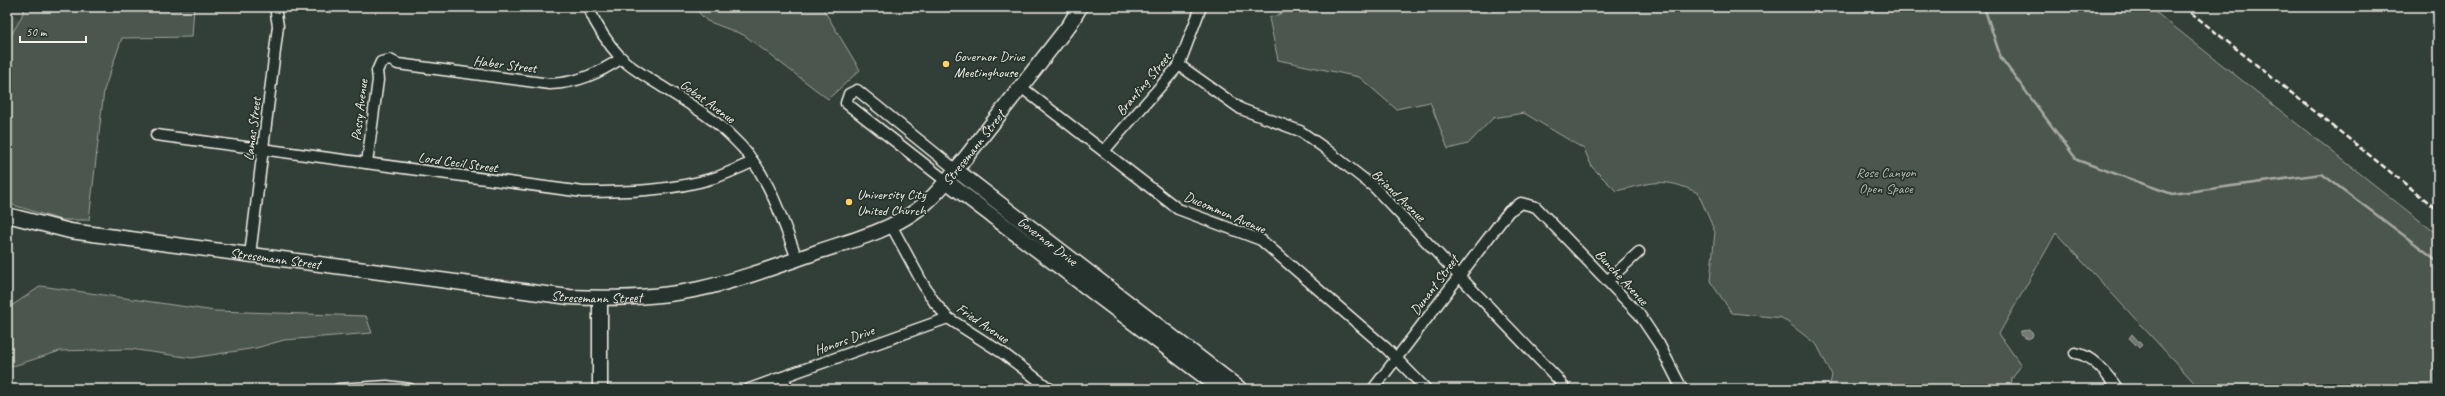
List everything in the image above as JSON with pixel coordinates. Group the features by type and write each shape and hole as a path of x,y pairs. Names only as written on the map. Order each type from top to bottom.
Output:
{"street":[{"name":"Lamas Street","path":"250,255 278,26 275,7"},
{"name":"Gobat Avenue","path":"588,7 606,40 622,58 636,70 710,117 734,138 754,162 771,192 797,259"},
{"name":"Stresemann Street","path":"7,215 70,231 569,297 600,299 648,296 698,289 747,277 870,234 891,225 918,210 956,170 1070,24 1080,7"},
{"name":"Branting Street","path":"1104,151 1179,65 1201,7"},
{"path":"2434,7 2438,10"},
{"name":"Haber Street","path":"381,62 390,60 398,64 550,84 570,83 602,71 622,58"},
{"name":"Passy Avenue","path":"367,163 378,80 377,71 381,62"},
{"name":"Briand Avenue","path":"1179,65 1241,109 1300,132 1323,147 1374,187 1565,389"},
{"name":"Ducommun Avenue","path":"1021,87 1178,208 1261,240 1397,358 1426,389"},
{"name":"Governor Drive","path":"1221,389 946,181 846,103 849,94 857,90 956,170 1240,389"},
{"name":"Lord Cecil Street","path":"156,135 590,192 633,192 672,187 714,178 754,162"},
{"name":"Dunant Street","path":"1373,389 1509,211 1521,203"},
{"name":"Bunche Avenue","path":"1521,203 1536,206 1639,314 1659,344 1682,389"},
{"name":"Fried Avenue","path":"891,225 923,284 935,303 948,318 1004,354 1050,389"},
{"path":"1607,281 1639,252"},
{"path":"600,299 600,389"},
{"name":"Honors Drive","path":"749,389 948,318"},
{"path":"2075,353 2083,354 2103,371 2118,389"},
{"path":"783,377 788,389"},
{"path":"338,389 352,386 387,386 410,389"}],"shaded area":[{"path":"7,10 21,20 7,42"},
{"path":"2029,330 2033,334 2032,337 2028,339 2020,335 2021,331"},
{"path":"2132,334 2142,345 2139,348 2129,338"}],"green space":[{"path":"25,7 194,7 192,37 122,38 104,90 89,220 61,220 7,203 7,42 20,20"},
{"path":"693,7 822,7 860,70 828,99 744,35 707,21"},
{"name":"Rose Canyon Open Space","path":"1298,7 2149,7 2438,235 2438,389 2200,389 2056,233 1999,334 2021,365 2012,379 2011,385 2014,389 1829,389 1832,375 1817,345 1782,318 1732,313 1710,281 1715,232 1698,193 1675,184 1666,183 1649,184 1616,191 1592,167 1584,149 1524,113 1493,118 1468,144 1448,149 1430,102 1396,109 1359,77 1278,60 1269,18"},
{"path":"41,286 215,311 366,316 372,333 284,340 256,348 192,358 130,349 60,351 7,368 7,309"}],"waterway":[{"path":"1984,7 2001,58 2077,160 2172,194 2322,174 2438,261"}],"railway":[{"path":"2184,7 2438,210"}],"place":[{"name":"Governor Drive Meetinghouse","path":"946,64"},
{"name":"University City United Church","path":"849,202"}]}
